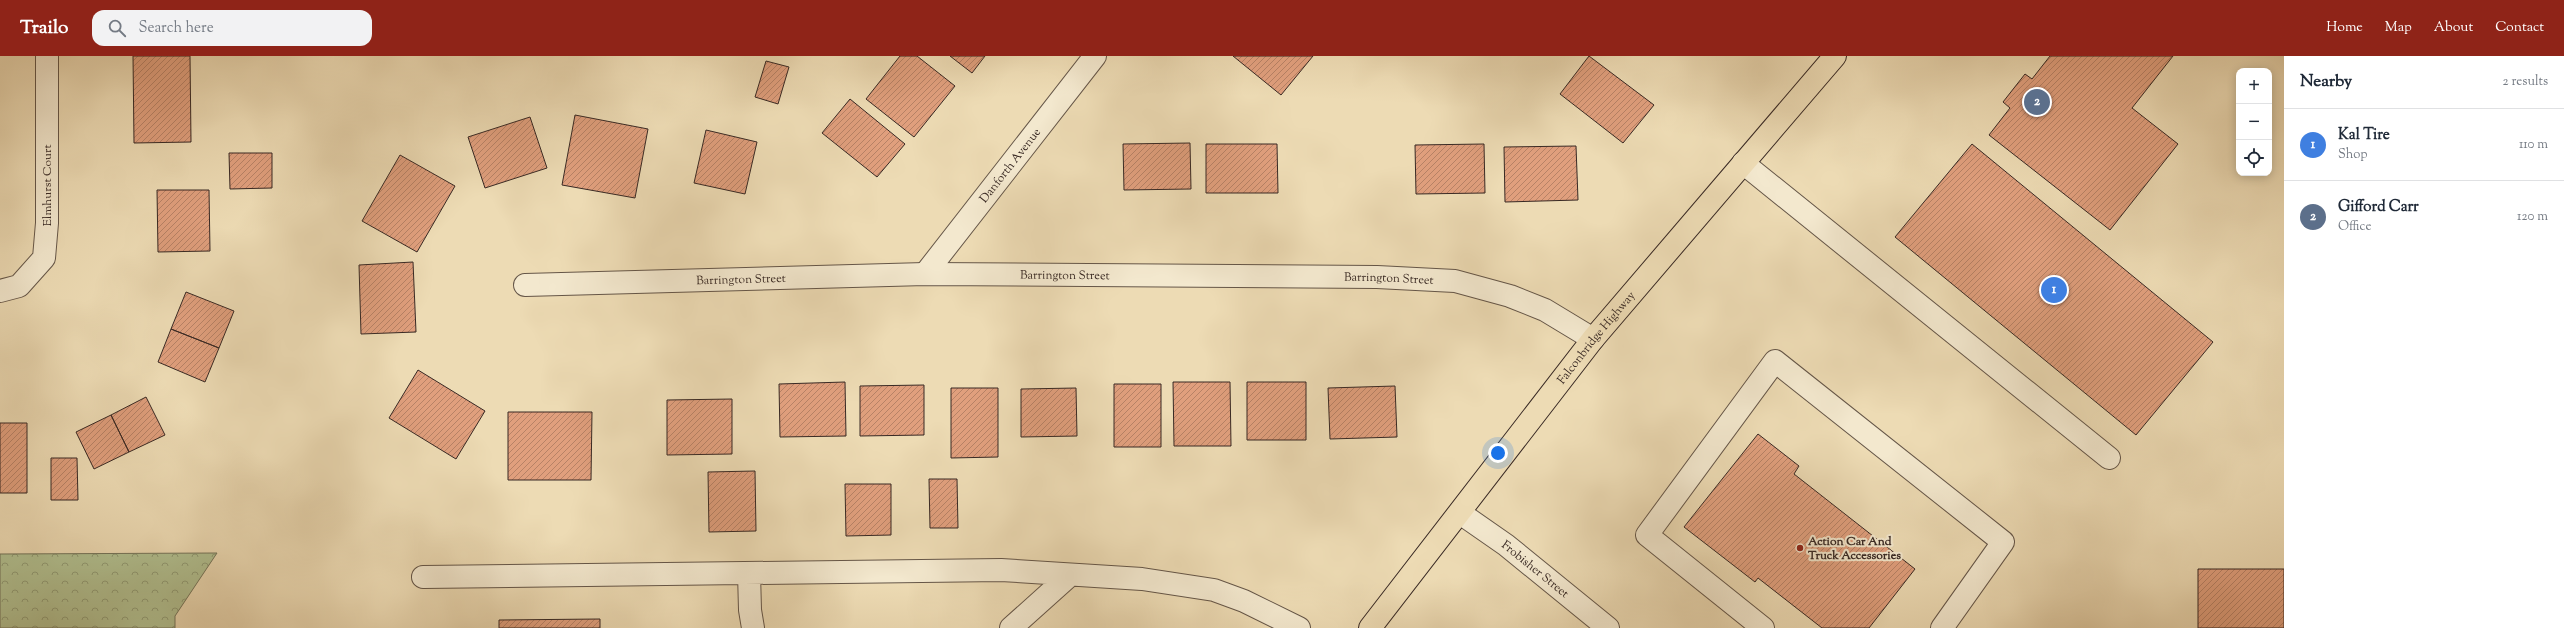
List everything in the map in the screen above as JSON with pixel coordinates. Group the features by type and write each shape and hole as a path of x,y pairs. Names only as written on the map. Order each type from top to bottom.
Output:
{"main road":[{"name":"Falconbridge Highway","path":"1370,628 1593,339 1835,56"}],"street":[{"name":"Elmhurst Court","path":"0,291 19,286 44,258 47,223 47,56"},
{"name":"Danforth Avenue","path":"925,274 1096,56"},
{"path":"1743,163 2109,458"},
{"name":"Barrington Street","path":"525,285 925,274 1377,277 1455,281 1510,296 1545,310 1593,339"},
{"path":"1763,628 1647,535 1775,361 2003,542 1942,628"},
{"name":"Frobisher Street","path":"1460,513 1506,545 1608,628"},
{"path":"423,577 1001,570 1142,579 1214,590 1244,600 1299,628"},
{"path":"749,573 750,610 753,628"},
{"path":"1011,628 1070,575"}],"green space":[{"path":"217,553 175,616 175,628 0,628 0,554"}],"building":[{"path":"133,56 190,56 191,142 134,143"},
{"path":"900,56 917,56 955,86 914,137 866,99"},
{"path":"950,56 985,56 972,73"},
{"path":"1233,56 1313,56 1281,95"},
{"path":"1589,56 1654,105 1623,143 1560,94"},
{"path":"2050,56 2173,56 2132,108 2178,144 2110,230 1989,135 2010,108 2003,102 2025,74 2032,79"},
{"path":"766,61 789,67 778,104 755,97"},
{"path":"850,99 905,144 877,177 822,133"},
{"path":"575,115 648,129 635,198 562,185"},
{"path":"530,117 547,168 485,188 468,137"},
{"path":"706,130 757,142 745,194 694,183"},
{"path":"1190,143 1191,189 1124,190 1123,144"},
{"path":"1206,144 1277,144 1278,193 1206,193"},
{"path":"1484,144 1485,193 1416,194 1415,145"},
{"path":"1972,144 2213,342 2136,435 1895,237"},
{"path":"1576,146 1578,200 1505,202 1504,147"},
{"path":"229,153 272,153 272,188 230,189"},
{"path":"400,155 455,186 417,252 362,221"},
{"path":"157,190 209,190 210,251 158,252"},
{"path":"413,262 416,332 361,334 359,265"},
{"path":"186,292 234,311 219,348 171,329"},
{"path":"171,329 219,348 205,382 158,362"},
{"path":"418,370 485,411 456,459 389,418"},
{"path":"845,382 846,436 780,437 779,384"},
{"path":"1173,382 1230,382 1231,446 1174,446"},
{"path":"1247,382 1306,382 1306,440 1247,440"},
{"path":"1114,384 1161,384 1161,447 1114,447"},
{"path":"924,385 924,435 860,436 860,386"},
{"path":"1395,386 1397,437 1330,439 1328,388"},
{"path":"951,388 998,388 998,457 951,458"},
{"path":"1076,388 1077,436 1021,437 1021,389"},
{"path":"146,397 165,435 129,452 111,415"},
{"path":"732,399 732,454 667,455 667,400"},
{"path":"508,412 592,412 591,480 508,480"},
{"path":"111,415 129,452 94,469 76,432"},
{"path":"0,423 27,423 27,493 0,493"},
{"name":"Action Car And Truck Accessories","path":"1758,434 1799,466 1794,474 1915,569 1869,628 1822,628 1758,578 1755,582 1684,527"},
{"path":"51,458 77,458 78,500 51,500"},
{"path":"755,471 756,531 709,532 708,472"},
{"path":"929,479 957,479 958,528 930,528"},
{"path":"845,484 891,484 891,535 846,536"},
{"path":"2198,569 2284,569 2284,628 2198,628"},
{"path":"600,619 600,628 499,628 499,620"}],"place":[{"name":"Gifford Carr","path":"2037,102"},
{"name":"Kal Tire","path":"2054,290"},
{"name":"Action Car And Truck Accessories","path":"1800,548"}]}
